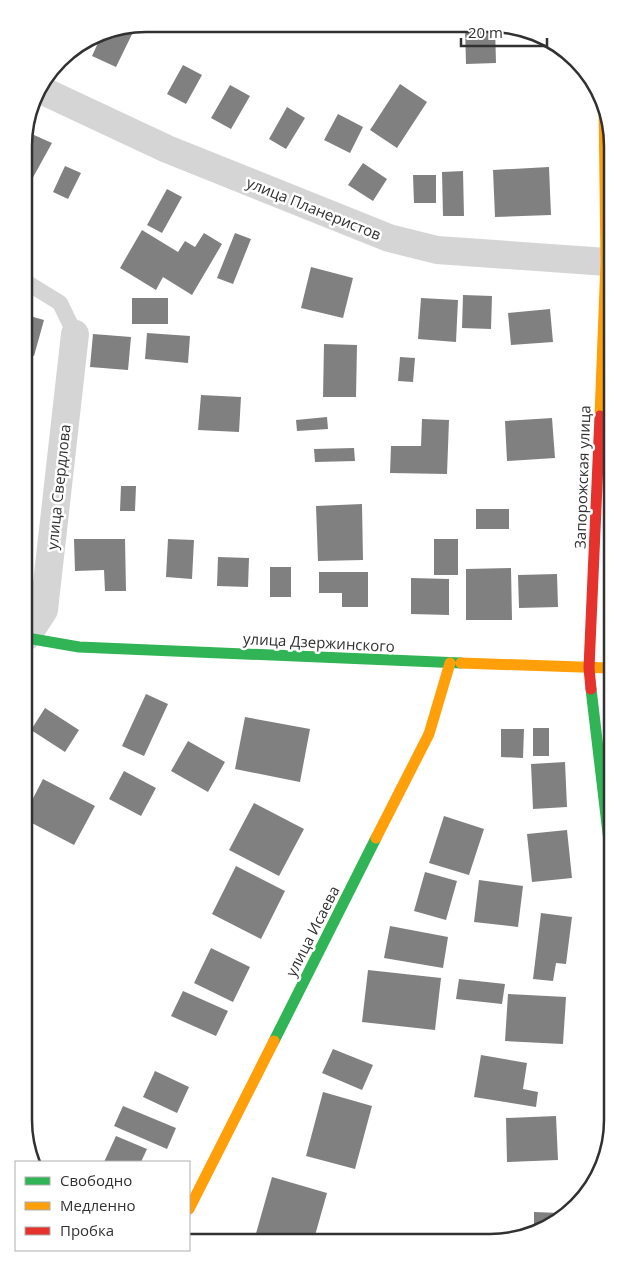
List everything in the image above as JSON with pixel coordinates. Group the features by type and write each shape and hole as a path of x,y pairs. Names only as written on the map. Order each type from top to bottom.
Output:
{"street":[{"name":"улица Планеристов","path":"46,92 167,149 389,238 437,250 604,262"},
{"name":"Запорожская улица","path":"603,792 589,668 604,314"},
{"name":"улица Свердлова","path":"33,628 44,610 75,334"},
{"name":"улица Дзержинского","path":"32,638 79,646 603,668"},
{"name":"улица Исаева","path":"190,1207 429,734 450,663"}],"lane":[{"path":"33,286 60,303 75,334"}],"building":[{"path":"465,32 495,32 496,63 466,64"},
{"path":"133,33 116,67 92,56 98,43"},
{"path":"183,65 202,75 186,104 167,94"},
{"path":"400,84 427,102 397,148 370,130"},
{"path":"230,85 250,96 231,129 211,118"},
{"path":"287,107 305,118 286,149 269,139"},
{"path":"338,114 363,127 350,153 324,140"},
{"path":"34,135 52,143 33,177"},
{"path":"363,163 387,179 373,201 348,185"},
{"path":"65,166 81,173 68,199 53,192"},
{"path":"549,167 551,215 495,217 493,170"},
{"path":"463,171 464,216 443,216 442,172"},
{"path":"413,175 436,175 436,203 414,203"},
{"path":"167,189 182,197 162,233 147,225"},
{"path":"142,230 178,252 185,241 195,247 204,233 222,244 192,295 163,277 156,290 120,268"},
{"path":"235,233 251,239 233,284 217,278"},
{"path":"311,267 353,278 343,318 301,308"},
{"path":"463,295 492,296 491,329 462,328"},
{"path":"132,298 168,298 168,324 132,324"},
{"path":"421,298 458,300 456,342 418,339"},
{"path":"550,309 553,342 511,345 508,313"},
{"path":"33,317 44,320 33,356"},
{"path":"147,333 190,336 188,363 145,359"},
{"path":"93,334 131,337 128,370 90,367"},
{"path":"324,344 357,345 356,397 323,397"},
{"path":"400,357 415,358 413,382 398,381"},
{"path":"201,395 241,397 239,432 198,430"},
{"path":"327,417 328,429 297,431 296,420"},
{"path":"552,418 555,458 507,461 505,421"},
{"path":"422,419 449,420 447,474 390,473 391,446 421,446"},
{"path":"354,448 355,461 315,462 314,449"},
{"path":"121,486 136,486 135,511 120,511"},
{"path":"362,504 363,560 318,561 316,506"},
{"path":"476,509 509,509 509,529 476,529"},
{"path":"74,539 125,539 126,591 105,591 104,570 75,571"},
{"path":"168,539 194,540 192,579 166,577"},
{"path":"434,539 458,539 458,575 434,575"},
{"path":"218,557 249,558 248,587 217,586"},
{"path":"270,567 291,567 291,597 270,597"},
{"path":"511,568 512,620 466,620 466,569"},
{"path":"319,572 368,572 368,607 342,607 342,593 319,593"},
{"path":"557,574 558,607 519,608 518,575"},
{"path":"411,578 449,579 449,615 411,614"},
{"path":"146,694 168,704 144,756 122,746"},
{"path":"45,708 79,730 65,752 32,731"},
{"path":"245,717 310,729 300,782 235,769"},
{"path":"533,728 549,728 549,756 533,756"},
{"path":"501,729 524,729 523,758 501,757"},
{"path":"188,741 225,762 208,792 171,771"},
{"path":"565,762 567,807 533,809 531,764"},
{"path":"124,771 156,788 141,816 109,799"},
{"path":"43,779 95,806 74,845 32,823 32,800"},
{"path":"254,803 304,829 279,876 229,850"},
{"path":"444,816 484,829 469,875 429,863"},
{"path":"567,830 572,878 532,882 527,834"},
{"path":"236,866 285,891 261,939 212,914"},
{"path":"425,872 457,881 446,920 414,911"},
{"path":"479,880 523,886 518,927 474,922"},
{"path":"541,913 572,917 566,964 556,963 553,981 533,979"},
{"path":"390,926 448,937 443,968 384,958"},
{"path":"211,948 250,967 233,1002 194,983"},
{"path":"368,970 441,978 435,1030 362,1022"},
{"path":"459,979 505,984 502,1004 456,999"},
{"path":"183,991 228,1011 216,1036 171,1016"},
{"path":"508,994 566,997 563,1044 505,1041"},
{"path":"333,1049 373,1065 362,1090 322,1073"},
{"path":"481,1055 527,1063 523,1089 538,1092 536,1107 474,1097"},
{"path":"155,1071 189,1087 177,1113 143,1097"},
{"path":"323,1092 372,1106 355,1169 306,1156"},
{"path":"123,1106 176,1128 167,1149 114,1126"},
{"path":"556,1116 558,1160 507,1162 506,1118"},
{"path":"116,1136 147,1149 141,1161 104,1161"},
{"path":"272,1177 327,1193 315,1234 256,1234"},
{"path":"534,1212 555,1213 540,1222 534,1224"}],"traffic: fast":[{"path":"32,639 79,647 461,663"},
{"path":"591,689 603,794"},
{"path":"274,1041 376,838"}],"traffic: slow":[{"path":"600,416 604,318"},
{"path":"376,838 429,734 450,663"},
{"path":"461,663 603,668"},
{"path":"190,1207 274,1041"}],"traffic: jam":[{"path":"591,689 589,668 600,416"}]}
